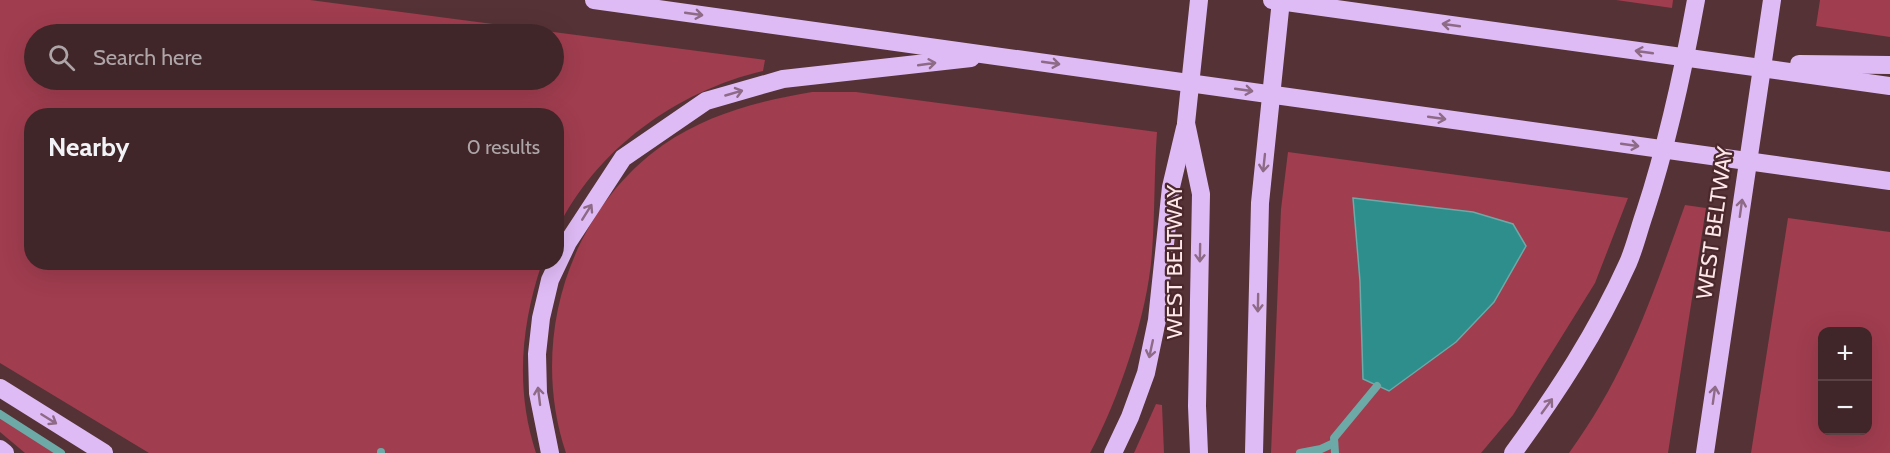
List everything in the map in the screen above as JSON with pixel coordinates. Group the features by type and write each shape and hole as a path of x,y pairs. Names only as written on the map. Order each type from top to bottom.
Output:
{"highway":[{"path":"594,0 1890,181"},
{"name":"WEST BELTWAY","path":"1199,0 1186,123 1202,194 1197,406 1199,453"},
{"path":"1272,0 1890,86"},
{"path":"1254,453 1260,203 1281,0"},
{"path":"1513,453 1558,391 1594,332 1628,262 1658,173 1674,110 1696,0"},
{"name":"WEST BELTWAY","path":"1705,453 1772,0"},
{"path":"564,251 623,158 706,100 783,79 993,55"},
{"path":"1723,63 1890,65"},
{"path":"1113,453 1130,417 1146,373 1155,331 1171,187 1186,123"},
{"path":"550,453 538,393 537,354 548,289 556,270"},
{"path":"0,388 104,453"},
{"path":"0,449 5,453"}],"shaded area":[{"path":"0,0 310,0 492,24 24,24 24,90 564,90 564,33 765,60 763,71 731,80 700,93 670,109 642,128 617,149 594,174 564,218 564,108 24,108 24,270 540,270 529,310 523,357 525,405 536,453 149,453 0,363"},
{"path":"1616,0 1673,0 1672,8"},
{"path":"1820,0 1890,0 1890,37 1816,26"},
{"path":"812,92 856,92 1157,132 1152,252 1145,302 1121,382 1090,453 566,453 556,411 552,368 555,325 565,283 580,243 602,206 630,173 680,134 734,110"},
{"path":"1288,152 1628,198 1595,283 1513,415 1481,453 1271,453 1281,209","holes":["1353,198 1494,302 1456,342 1389,391 1360,281"]},
{"path":"1685,205 1706,208 1668,453 1569,453 1607,393 1622,364 1649,303"},
{"path":"1788,218 1890,232 1890,453 1751,453"},
{"path":"1156,404 1162,405 1164,453 1134,453"},
{"path":"0,414 56,453 25,453 0,432"}],"water":[{"path":"1353,198 1473,212 1513,224 1526,246 1494,302 1456,342 1389,391 1363,379 1360,281"}],"waterway":[{"path":"1335,453 1334,438 1377,386"},
{"path":"0,414 61,453"},
{"path":"1300,453 1321,449 1334,443"}]}
